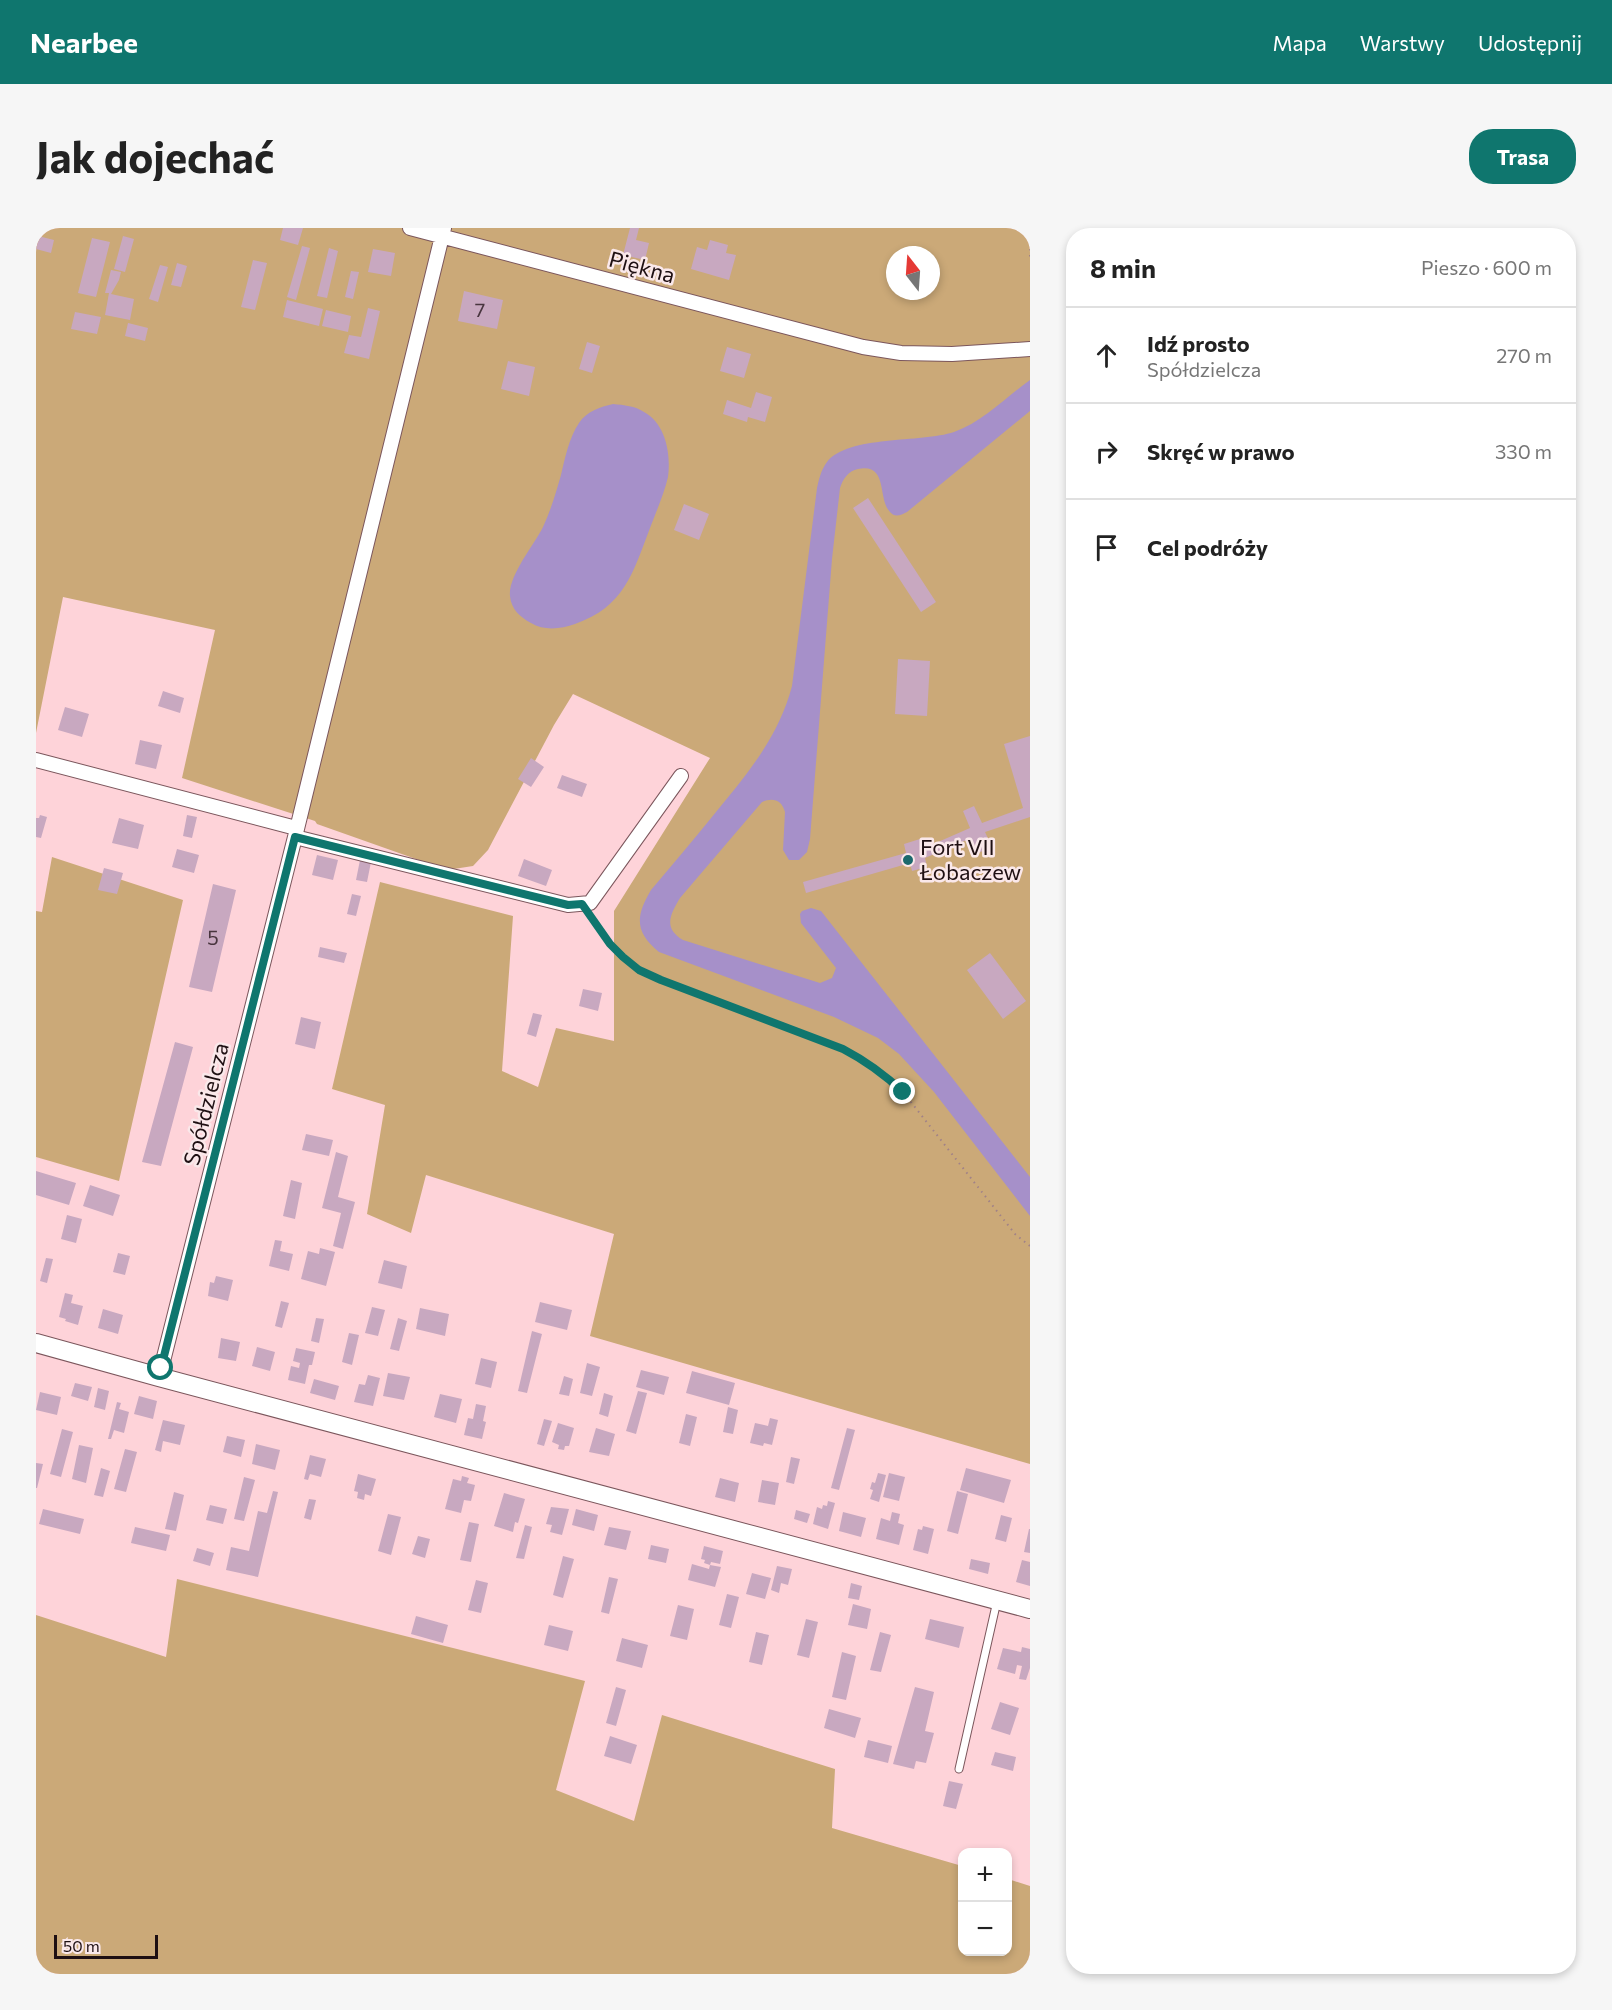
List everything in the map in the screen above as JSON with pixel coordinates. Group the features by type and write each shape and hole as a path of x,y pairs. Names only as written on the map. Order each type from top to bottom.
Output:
{"main road":[{"path":"36,1343 1030,1609"}],"street":[{"name":"Piękna","path":"410,228 443,232 863,347 901,353 952,354 1030,349"},
{"name":"Spółdzielcza","path":"159,1377 443,232"},
{"path":"36,760 295,836 568,905 590,903 681,776"}],"lane":[{"path":"959,1769 997,1600"}],"path":[{"path":"1030,249 1030,259"},
{"path":"582,904 610,944 639,970 843,1049 884,1074 920,1112 1015,1234 1030,1246"}],"shaded area":[{"path":"36,228 1030,228 1030,1464 590,1336 614,1234 426,1175 411,1233 367,1214 385,1105 332,1089 380,882 513,916 502,1071 538,1087 556,1028 614,1041 614,911 710,758 573,694 554,725 488,850 473,866 447,870 317,824 315,821 182,778 215,630 63,597 36,733"},
{"path":"1030,380 1030,411 907,512 896,515 890,512 886,506 881,483 874,471 858,469 844,479 840,488 832,559 810,839 807,852 799,860 789,860 783,850 784,808 776,801 762,802 680,898 670,921 673,931 683,940 820,983 832,978 836,968 801,923 800,914 811,908 821,911 1030,1177 1030,1216 934,1092 899,1054 878,1038 834,1017 659,952 645,938 640,916 651,890 751,768 771,738 779,721 792,686 817,488 827,462 837,453 851,447 940,435 965,428"},
{"path":"613,404 641,410 651,417 662,432 668,449 669,468 662,496 632,574 616,598 592,617 575,624 553,628 536,626 520,615 512,605 510,588 513,579 546,521 576,429 582,419 590,413"},
{"path":"52,857 183,900 119,1181 36,1157 36,911 42,912"},
{"path":"177,1579 585,1681 556,1790 634,1821 662,1715 835,1769 832,1828 958,1865 958,1956 1012,1956 1012,1880 1030,1886 1030,1974 36,1974 36,1615 166,1657"}],"building":[{"path":"283,228 303,228 298,245 280,240"},
{"path":"630,228 639,228 636,240 649,243 645,260 623,255"},
{"path":"38,236 54,240 51,253 36,249"},
{"path":"123,236 134,239 125,272 114,269"},
{"path":"92,238 110,242 96,297 78,293"},
{"path":"710,240 728,245 726,253 736,255 729,280 691,269 697,247 707,250"},
{"path":"302,246 310,248 296,300 287,297"},
{"path":"329,248 338,251 327,298 317,296"},
{"path":"373,249 395,253 391,276 368,272"},
{"path":"253,260 267,263 255,310 241,307"},
{"path":"177,263 187,266 181,287 171,285"},
{"path":"160,265 168,267 158,302 149,299"},
{"path":"111,270 121,272 111,294 134,299 130,320 105,315 109,293 105,293"},
{"path":"351,271 359,272 353,299 345,297"},
{"path":"464,291 503,300 497,329 458,321"},
{"path":"287,300 323,309 319,326 283,317"},
{"path":"368,308 380,311 369,359 344,353 349,335 361,337"},
{"path":"326,310 351,316 348,332 322,326"},
{"path":"75,312 101,317 97,334 71,329"},
{"path":"128,323 148,328 145,341 125,336"},
{"path":"587,342 600,346 592,373 579,369"},
{"path":"727,347 751,354 744,378 720,371"},
{"path":"508,361 535,367 529,396 501,389"},
{"path":"756,392 772,397 765,422 748,417 747,422 723,414 727,400 751,408"},
{"path":"868,498 936,602 921,612 853,508"},
{"path":"684,504 709,514 699,540 674,530"},
{"path":"898,659 930,661 927,716 895,714"},
{"path":"163,691 184,698 180,713 158,706"},
{"path":"65,707 89,714 82,737 58,730"},
{"path":"1030,736 1030,817 985,832 992,847 978,853 971,838 925,858 927,867 912,871 910,863 806,893 803,882 906,853 904,844 920,839 922,849 970,828 963,811 974,806 982,823 1023,808 1004,744"},
{"path":"140,740 162,745 156,769 135,764"},
{"path":"531,758 544,767 531,787 518,779"},
{"path":"562,775 587,784 582,797 557,788"},
{"path":"40,815 47,817 41,838 36,837 36,818"},
{"path":"187,815 197,817 192,838 183,836"},
{"path":"119,818 144,825 138,849 112,843"},
{"path":"177,849 199,855 194,873 172,867"},
{"path":"317,855 338,860 333,880 312,875"},
{"path":"524,859 552,870 546,886 518,876"},
{"path":"360,860 371,862 367,882 356,880"},
{"path":"104,868 123,873 117,894 98,890"},
{"path":"213,884 236,890 212,992 189,987"},
{"path":"352,894 361,896 356,916 347,914"},
{"path":"320,947 347,953 344,963 318,957"},
{"path":"990,953 1026,1001 1003,1019 967,970"},
{"path":"583,989 602,993 598,1011 579,1006"},
{"path":"533,1013 542,1015 536,1037 527,1034"},
{"path":"301,1017 321,1022 315,1049 295,1044"},
{"path":"175,1042 193,1047 161,1166 142,1162"},
{"path":"306,1134 333,1140 329,1156 302,1150"},
{"path":"336,1152 348,1156 338,1197 355,1202 343,1249 333,1246 341,1213 322,1208"},
{"path":"36,1171 76,1183 69,1205 36,1195"},
{"path":"291,1180 302,1183 295,1219 283,1216"},
{"path":"90,1185 120,1195 113,1216 83,1206"},
{"path":"67,1215 82,1219 76,1243 61,1239"},
{"path":"275,1240 282,1241 280,1251 293,1254 289,1271 269,1266"},
{"path":"320,1248 335,1252 326,1286 301,1279 308,1251 319,1254"},
{"path":"118,1253 130,1256 125,1275 113,1272"},
{"path":"46,1258 53,1259 47,1283 40,1281"},
{"path":"384,1260 407,1266 402,1289 378,1283"},
{"path":"216,1276 233,1280 228,1301 208,1296 210,1282 214,1283"},
{"path":"65,1293 73,1295 71,1303 83,1306 78,1325 59,1317"},
{"path":"281,1301 289,1303 282,1328 275,1326"},
{"path":"540,1302 572,1310 567,1330 535,1322"},
{"path":"372,1307 385,1310 378,1336 365,1333"},
{"path":"420,1308 449,1314 445,1336 416,1329"},
{"path":"103,1309 123,1315 118,1334 98,1328"},
{"path":"316,1318 324,1319 319,1343 311,1341"},
{"path":"398,1318 407,1321 399,1351 390,1349"},
{"path":"532,1331 542,1334 527,1393 518,1391"},
{"path":"349,1333 359,1335 352,1365 342,1362"},
{"path":"221,1338 240,1342 236,1361 218,1358"},
{"path":"257,1347 275,1352 270,1371 252,1366"},
{"path":"296,1348 315,1352 312,1365 309,1365 305,1384 288,1380 291,1366 299,1368 300,1363 293,1361"},
{"path":"481,1358 497,1362 491,1388 475,1384"},
{"path":"587,1363 600,1367 592,1396 580,1393"},
{"path":"641,1370 669,1377 664,1395 636,1387"},
{"path":"692,1371 735,1383 729,1405 686,1393"},
{"path":"388,1373 410,1377 404,1400 383,1396"},
{"path":"368,1375 380,1378 373,1406 354,1402 359,1384 365,1385"},
{"path":"564,1376 573,1379 569,1396 559,1394"},
{"path":"314,1379 339,1386 335,1400 310,1393"},
{"path":"75,1383 92,1387 88,1401 71,1396"},
{"path":"98,1388 109,1391 105,1410 94,1407"},
{"path":"638,1391 647,1393 636,1434 626,1431"},
{"path":"40,1392 61,1397 57,1415 36,1410"},
{"path":"604,1393 613,1396 608,1417 599,1414"},
{"path":"440,1394 462,1399 456,1423 434,1417"},
{"path":"139,1396 157,1401 153,1419 134,1414"},
{"path":"117,1402 121,1403 119,1409 129,1412 124,1433 114,1430 111,1439 108,1439"},
{"path":"476,1404 486,1406 483,1421 486,1422 482,1439 464,1435 468,1418 473,1419"},
{"path":"728,1407 738,1410 733,1434 723,1432"},
{"path":"686,1414 697,1417 690,1446 679,1443"},
{"path":"770,1418 778,1420 772,1445 764,1443 763,1446 750,1443 755,1423 768,1426"},
{"path":"544,1419 552,1421 544,1446 537,1444"},
{"path":"163,1420 185,1425 180,1445 163,1441 161,1452 155,1450"},
{"path":"558,1423 574,1428 569,1446 565,1446 564,1450 558,1449 559,1445 552,1442"},
{"path":"596,1428 615,1434 609,1456 589,1452"},
{"path":"847,1428 855,1430 839,1490 831,1488"},
{"path":"62,1429 73,1432 61,1477 50,1474"},
{"path":"227,1436 245,1440 241,1457 223,1452"},
{"path":"256,1444 280,1450 275,1470 252,1464"},
{"path":"79,1445 93,1448 86,1483 72,1479"},
{"path":"125,1449 137,1452 126,1492 114,1489"},
{"path":"310,1455 326,1459 321,1477 310,1474 308,1480 304,1479"},
{"path":"791,1457 800,1459 794,1484 786,1482"},
{"path":"36,1463 43,1464 37,1488 36,1488"},
{"path":"101,1468 110,1471 103,1497 94,1495"},
{"path":"966,1468 1011,1480 1004,1503 960,1490"},
{"path":"878,1473 886,1475 879,1502 870,1499 873,1490 870,1489 872,1482 875,1483"},
{"path":"889,1473 905,1477 899,1501 883,1497"},
{"path":"358,1474 376,1479 371,1496 365,1494 364,1500 357,1498 358,1492 354,1491"},
{"path":"462,1476 469,1478 467,1483 475,1485 471,1501 464,1500 461,1513 445,1509 453,1479 461,1481"},
{"path":"244,1477 255,1480 244,1521 234,1519"},
{"path":"720,1478 739,1483 735,1502 715,1497"},
{"path":"762,1480 779,1483 775,1505 758,1502"},
{"path":"273,1491 278,1492 258,1577 226,1570 231,1547 249,1551 258,1511 267,1513"},
{"path":"957,1491 968,1494 958,1534 947,1531"},
{"path":"174,1492 184,1495 176,1531 165,1529"},
{"path":"504,1493 525,1499 513,1532 494,1526"},
{"path":"309,1499 316,1500 311,1520 304,1518"},
{"path":"828,1501 835,1503 828,1529 813,1524 817,1507 822,1509 823,1505 827,1506"},
{"path":"210,1505 227,1509 223,1524 206,1520"},
{"path":"551,1507 569,1509 562,1535 550,1532 552,1525 546,1524"},
{"path":"43,1509 84,1519 80,1534 39,1524"},
{"path":"576,1509 598,1515 594,1531 572,1525"},
{"path":"796,1510 810,1514 807,1523 794,1519"},
{"path":"843,1512 866,1518 861,1537 839,1531"},
{"path":"892,1512 900,1514 898,1523 904,1525 899,1545 876,1539 881,1518 890,1521"},
{"path":"388,1514 401,1517 391,1555 378,1551"},
{"path":"1001,1515 1012,1518 1006,1542 995,1539"},
{"path":"469,1522 479,1524 471,1562 460,1560"},
{"path":"525,1525 532,1527 524,1559 516,1558"},
{"path":"923,1526 934,1529 928,1554 913,1550 918,1529 922,1530"},
{"path":"135,1527 170,1535 166,1551 131,1543"},
{"path":"609,1527 631,1531 626,1550 604,1545"},
{"path":"1030,1529 1030,1553 1024,1552"},
{"path":"418,1536 430,1539 425,1558 412,1554"},
{"path":"651,1545 669,1549 666,1563 648,1559"},
{"path":"704,1546 723,1551 720,1564 704,1563 705,1560 701,1559"},
{"path":"197,1548 214,1553 210,1566 193,1561"},
{"path":"563,1556 574,1559 563,1598 553,1595"},
{"path":"971,1559 990,1563 988,1574 969,1569"},
{"path":"1022,1560 1030,1562 1030,1586 1016,1582"},
{"path":"692,1564 709,1569 710,1565 721,1567 715,1587 688,1580"},
{"path":"777,1566 792,1569 788,1585 781,1583 779,1593 771,1590"},
{"path":"752,1573 771,1578 765,1599 746,1594"},
{"path":"609,1577 618,1579 609,1614 601,1612"},
{"path":"476,1580 488,1583 481,1613 468,1610"},
{"path":"851,1583 862,1586 859,1600 848,1598"},
{"path":"727,1594 739,1597 731,1628 719,1625"},
{"path":"853,1604 871,1609 867,1629 848,1625"},
{"path":"678,1605 694,1609 687,1640 670,1636"},
{"path":"416,1616 448,1625 443,1643 411,1634"},
{"path":"806,1619 818,1622 809,1658 797,1655"},
{"path":"930,1619 964,1627 959,1648 925,1639"},
{"path":"549,1625 573,1631 568,1651 544,1645"},
{"path":"756,1632 769,1635 762,1665 749,1662"},
{"path":"880,1632 891,1635 881,1672 870,1670"},
{"path":"622,1638 648,1645 642,1668 616,1661"},
{"path":"1022,1647 1030,1649 1030,1668 1026,1680 1019,1679 1022,1666 1017,1665 1015,1674 997,1669 1003,1648 1021,1652"},
{"path":"842,1652 856,1656 846,1700 832,1697"},
{"path":"616,1687 626,1690 616,1726 606,1723"},
{"path":"915,1687 934,1692 925,1731 934,1733 926,1763 916,1761 914,1769 893,1764"},
{"path":"1000,1702 1019,1708 1010,1735 991,1729"},
{"path":"829,1709 861,1718 855,1738 824,1728"},
{"path":"610,1736 637,1745 631,1764 604,1756"},
{"path":"868,1740 892,1746 888,1763 864,1757"},
{"path":"995,1752 1016,1757 1013,1771 991,1765"},
{"path":"949,1781 963,1784 956,1809 943,1806"}],"place":[{"name":"Fort VII Łobaczew","path":"908,860"}],"route":[{"path":"161,1368 295,837 568,905 582,904 610,944 639,970 843,1049 884,1074 903,1092"}]}
